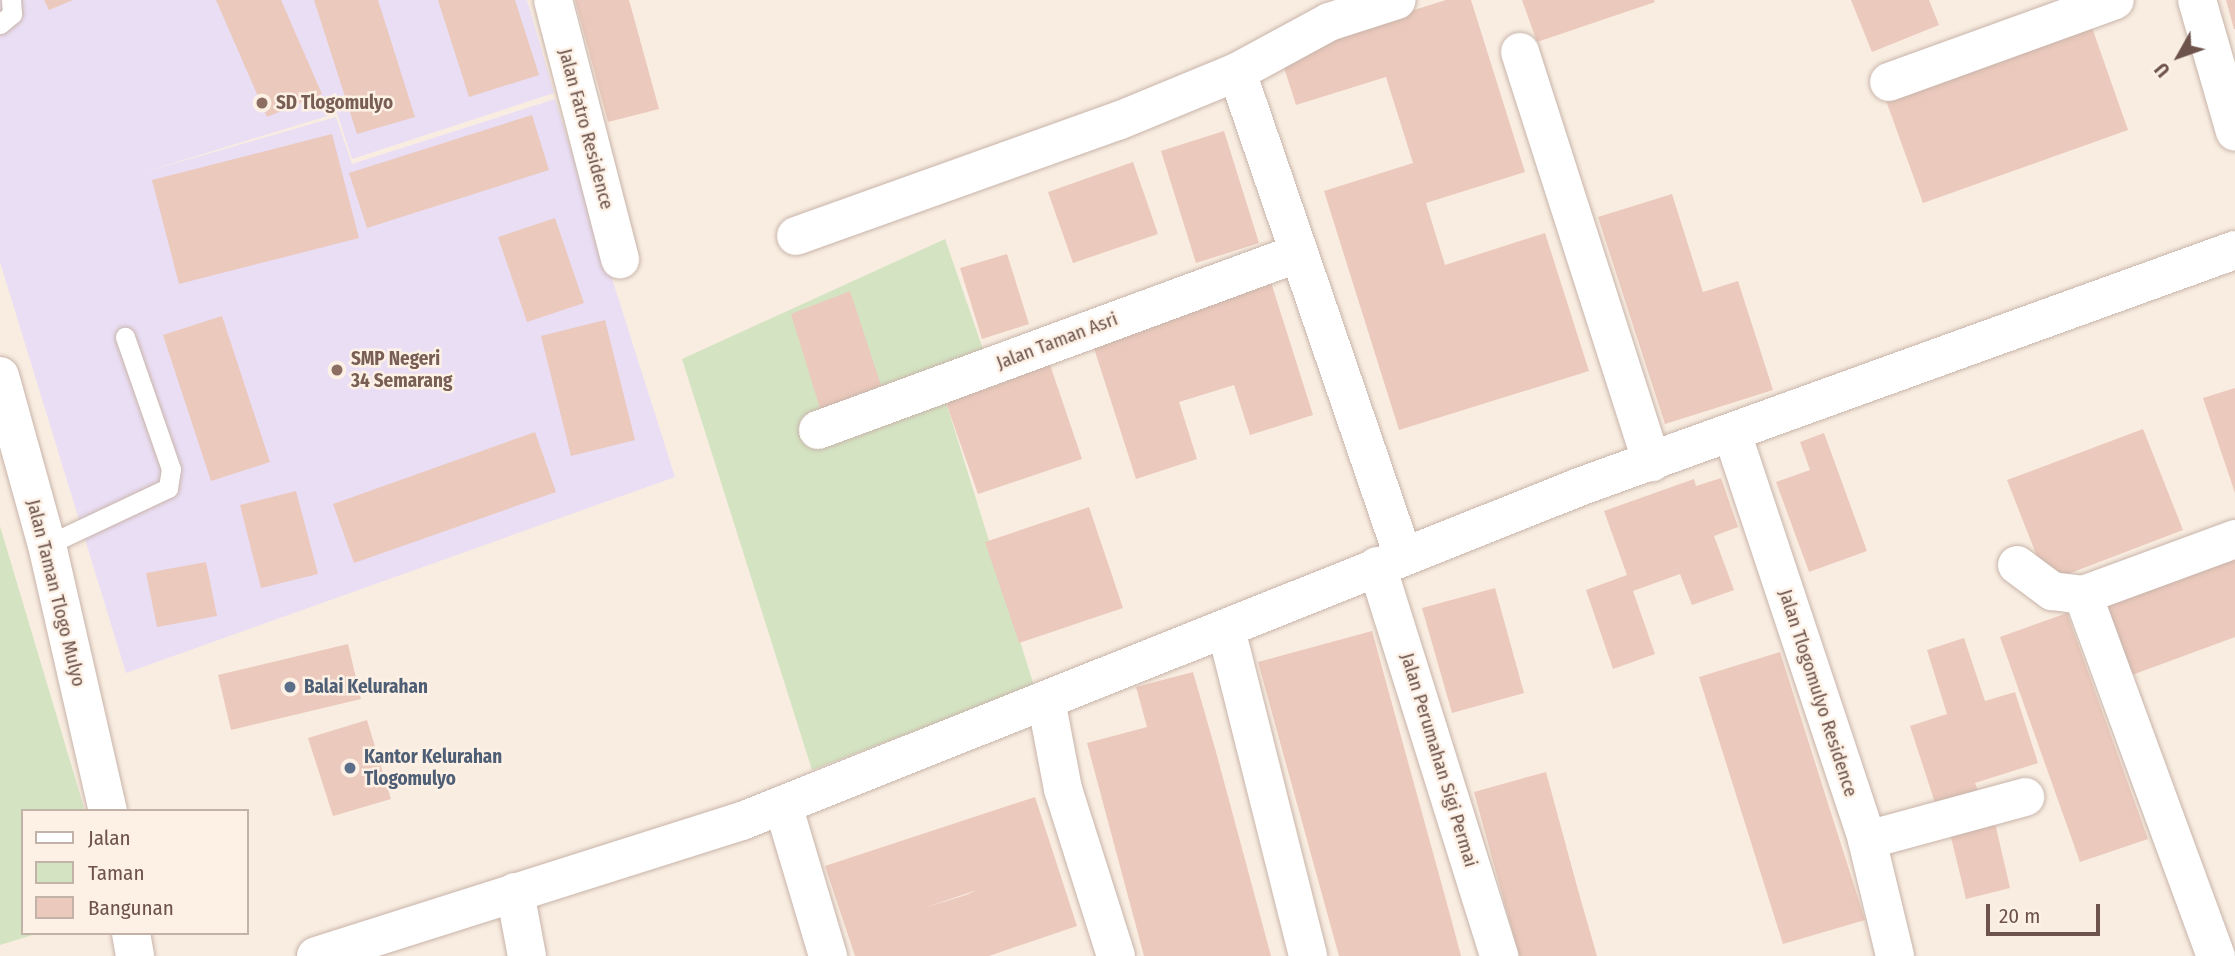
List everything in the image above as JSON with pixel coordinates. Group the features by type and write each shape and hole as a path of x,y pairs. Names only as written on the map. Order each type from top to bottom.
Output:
{"street":[{"name":"Jalan Fatro Residence","path":"553,0 620,258"},
{"path":"796,236 1237,72 1329,22 1397,0"},
{"path":"1889,82 2115,0"},
{"path":"2197,0 2235,132"},
{"path":"1520,52 1652,462"},
{"path":"1237,72 1390,561"},
{"path":"316,956 783,805 1390,561 1652,462 2235,250"},
{"name":"Jalan Taman Asri","path":"818,430 1296,254"},
{"name":"Jalan Taman Tlogo Mulyo","path":"0,376 47,545 108,809"},
{"name":"Jalan Tlogomulyo Residence","path":"1732,433 1867,840 1895,956"},
{"path":"2017,565 2052,591 2083,595 2235,539"},
{"name":"Jalan Perumahan Sigi Permai","path":"1390,561 1499,956"},
{"path":"2083,595 2216,956"},
{"path":"1226,629 1308,956"},
{"path":"1046,700 1063,789 1115,956"},
{"path":"1867,840 2025,797"},
{"path":"783,805 828,956"},
{"path":"515,892 527,956"},
{"path":"131,935 135,956"}],"lane":[{"path":"0,24 12,14 11,0"},
{"path":"47,545 168,488 170,469 125,337"}],"shaded area":[{"name":"SMP Negeri 34 Semarang","path":"0,0 527,0 554,93 352,159 337,113 141,173 336,117 352,164 555,99 675,477 126,673 0,262"}],"green space":[{"path":"945,239 986,358 937,373 1034,686 812,770 682,359"},
{"path":"0,526 84,809 21,809 21,935 32,935 0,945"}],"building":[{"path":"44,0 73,0 49,10"},
{"path":"216,0 281,0 322,94 267,117"},
{"path":"314,0 378,0 415,117 357,134"},
{"path":"438,0 515,0 539,75 469,97"},
{"path":"575,0 629,0 659,109 608,122"},
{"path":"1446,0 1471,0 1525,172 1426,203 1445,265 1545,233 1589,371 1399,430 1324,191 1413,163 1386,77 1296,105 1279,52"},
{"path":"1522,0 1654,0 1655,2 1537,42"},
{"path":"1851,0 1929,0 1939,25 1872,52"},
{"path":"2226,0 2235,0 2235,29 2234,29"},
{"path":"2090,22 2128,130 1923,203 1884,95"},
{"path":"532,115 549,170 367,228 349,173"},
{"path":"1224,131 1259,243 1196,263 1161,151"},
{"path":"332,134 359,238 179,284 152,180"},
{"path":"1133,162 1158,234 1073,263 1048,192"},
{"path":"1672,194 1703,292 1738,281 1773,390 1665,424 1598,217"},
{"path":"555,218 584,303 527,322 498,237"},
{"path":"1007,254 1029,324 982,339 960,268"},
{"path":"1270,279 1313,415 1250,435 1234,385 1179,402 1197,459 1136,479 1092,342"},
{"path":"850,291 884,394 822,415 791,314"},
{"path":"222,316 270,462 211,481 163,335"},
{"path":"605,320 635,440 571,456 541,336"},
{"path":"1048,359 1082,459 978,494 943,394"},
{"path":"2235,388 2235,493 2203,398"},
{"path":"2143,429 2183,530 2047,582 2007,480"},
{"path":"535,432 556,492 354,563 333,504"},
{"path":"1824,433 1867,551 1809,572 1776,482 1810,470 1800,442"},
{"path":"1721,478 1738,527 1714,536 1734,590 1692,605 1680,574 1633,591 1655,654 1613,669 1586,590 1627,575 1604,511 1694,479 1696,486"},
{"path":"296,491 318,574 261,588 240,505"},
{"path":"1089,507 1123,608 1019,643 985,542"},
{"path":"2235,559 2235,637 2132,675 2106,606"},
{"path":"206,562 217,616 157,627 146,573"},
{"path":"1495,588 1524,693 1452,713 1422,608"},
{"path":"2067,613 2148,839 2080,862 2000,637"},
{"path":"1372,631 1461,956 1339,956 1258,662"},
{"path":"1964,638 1985,701 2015,692 2038,763 1975,783 1980,796 1937,809 1910,726 1947,714 1927,650"},
{"name":"Balai Kelurahan","path":"348,644 361,699 231,730 218,675"},
{"path":"1780,652 1865,920 1783,944 1699,677"},
{"path":"1193,672 1271,956 1144,956 1087,743 1147,727 1136,687"},
{"name":"Kantor Kelurahan Tlogomulyo","path":"367,720 391,799 333,816 308,738"},
{"path":"1546,772 1597,956 1519,956 1474,792"},
{"path":"1035,797 1077,926 989,956 855,956 825,866","holes":["977,890 966,895 921,909"]},
{"path":"1995,823 2010,888 1966,899 1950,833"}],"place":[{"name":"SD Tlogomulyo","path":"262,103"},
{"name":"SMP Negeri 34 Semarang","path":"337,370"},
{"name":"Balai Kelurahan","path":"290,687"},
{"name":"Kantor Kelurahan Tlogomulyo","path":"350,768"}]}
